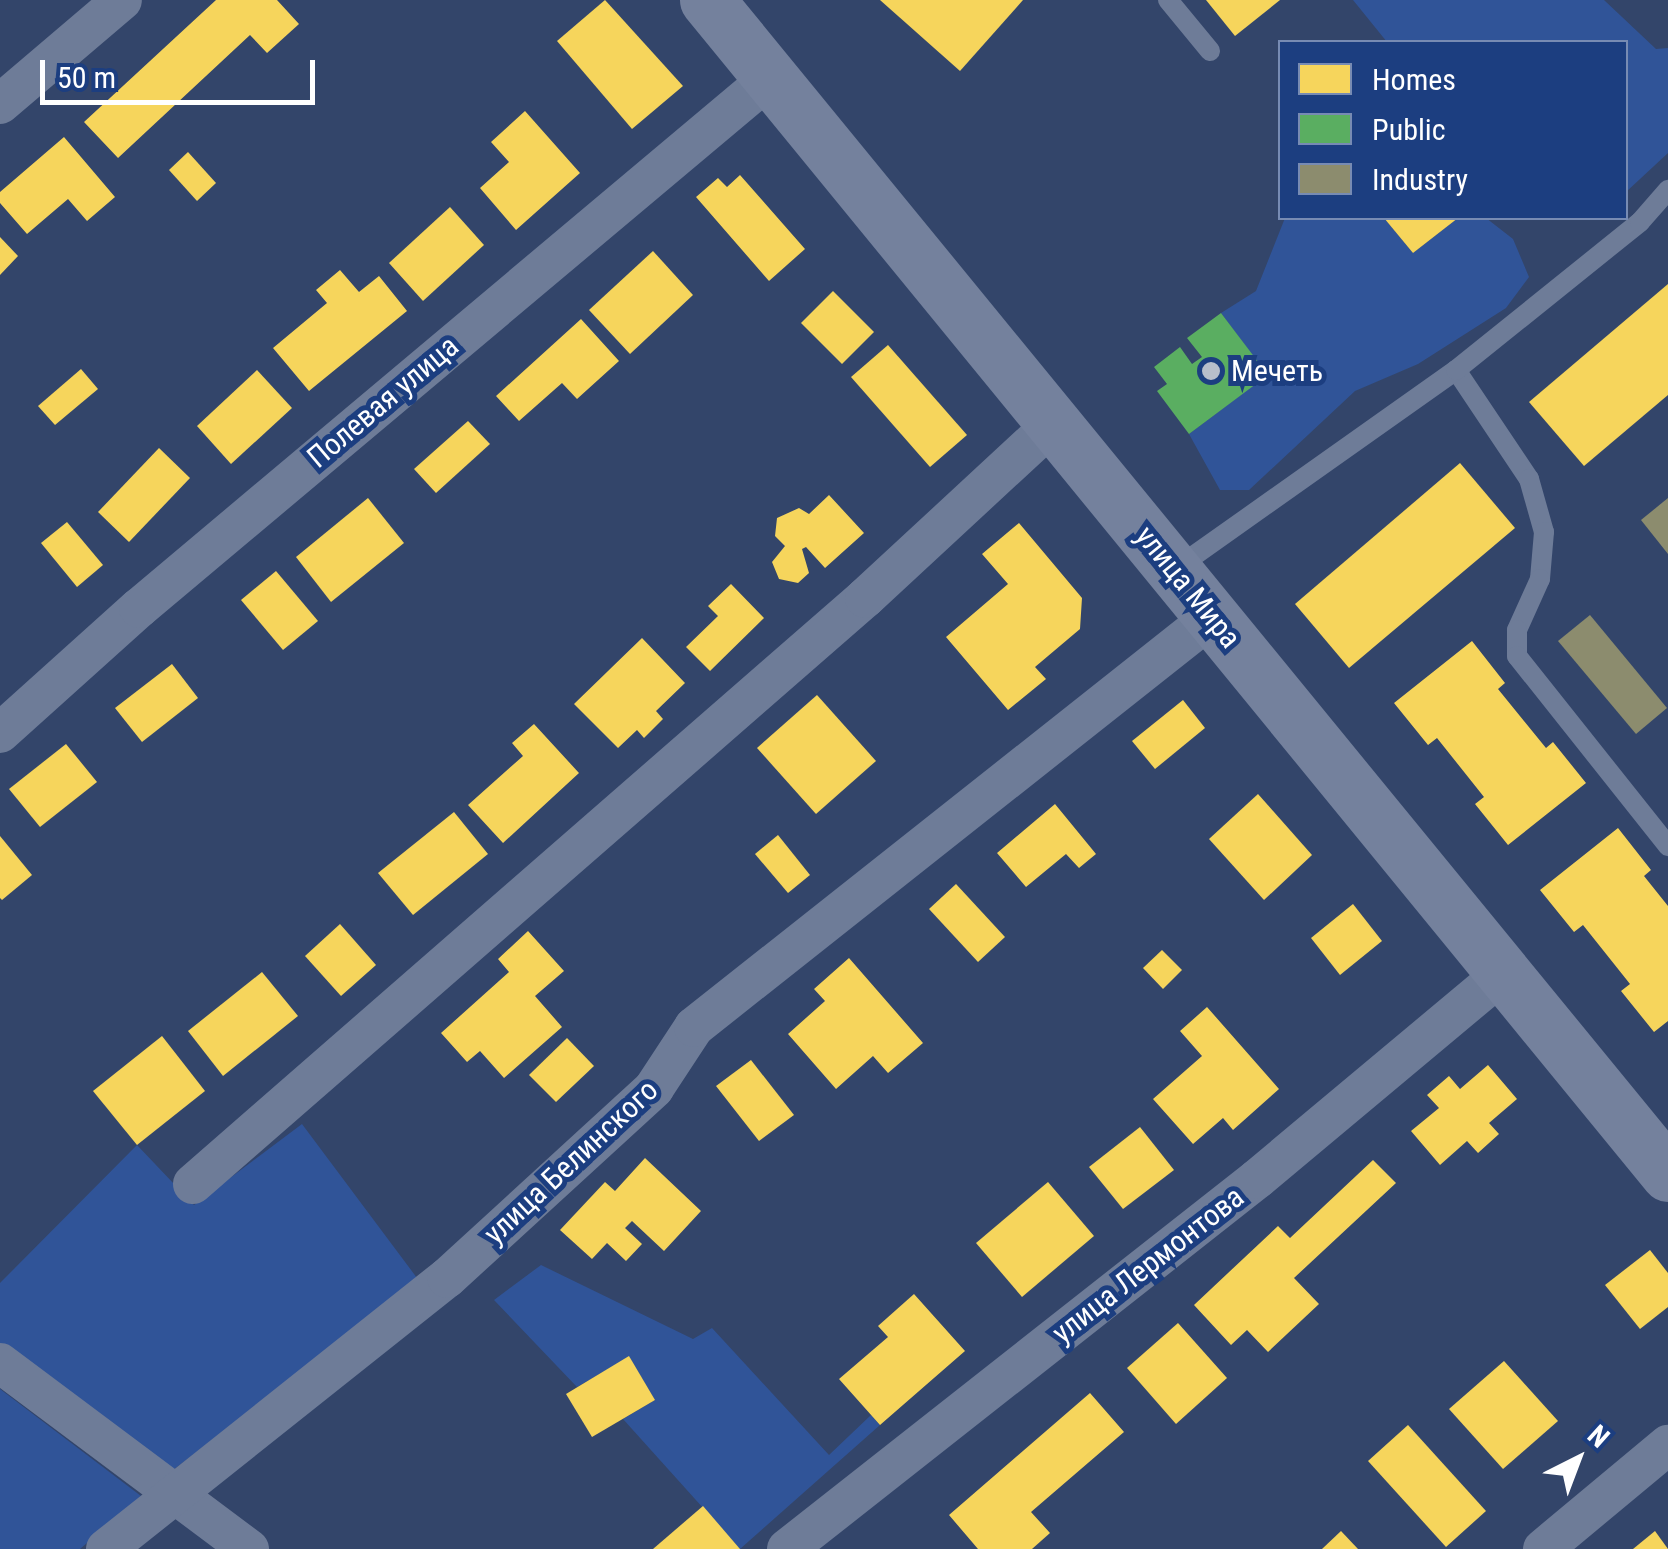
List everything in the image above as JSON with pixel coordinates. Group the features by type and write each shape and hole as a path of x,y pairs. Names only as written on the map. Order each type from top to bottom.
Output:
{"street":[{"path":"0,104 122,0"},
{"name":"улица Мира","path":"707,0 1668,1174"},
{"name":"Полевая улица","path":"0,732 138,608 770,76"},
{"path":"194,1184 850,611 1054,424"},
{"name":"улица Белинского","path":"106,1549 175,1490 447,1278 654,1088 694,1028 1212,617"},
{"name":"улица Лермонтова","path":"787,1549 1257,1179 1503,973"},
{"path":"0,1363 249,1549"},
{"path":"1543,1549 1668,1444"}],"lane":[{"path":"1168,0 1210,52"},
{"path":"1174,570 1456,370 1640,222 1668,190"},
{"path":"1456,370 1529,479 1544,532 1540,579 1516,630 1517,656 1668,846"}],"shaded area":[{"path":"1353,0 1604,0 1656,49 1668,48 1668,153 1628,190 1628,40 1385,40"},
{"path":"1284,220 1386,220 1413,253 1455,220 1489,220 1513,239 1529,277 1506,308 1418,364 1355,391 1249,490 1220,490 1189,434 1267,375 1221,313 1256,291"},
{"path":"302,1124 420,1282 173,1470 0,1347 0,1283 137,1145 194,1205"},
{"path":"541,1265 693,1339 712,1328 829,1455 871,1415 880,1425 740,1549 623,1419 655,1400 629,1357 577,1387 494,1300"},
{"path":"0,1389 141,1496 80,1549 0,1549"}],"building: Homes":[{"path":"216,0 277,0 299,24 267,53 250,35 118,158 84,122"},
{"path":"605,0 683,86 632,129 557,41"},
{"path":"880,0 1023,0 960,71"},
{"path":"1206,0 1280,0 1235,36"},
{"path":"525,111 580,173 516,230 480,188 509,162 491,142"},
{"path":"64,137 115,197 87,221 68,199 27,234 0,203 0,192"},
{"path":"188,152 216,183 197,201 169,170"},
{"path":"740,175 805,249 769,281 696,197 718,178 727,187"},
{"path":"450,207 484,245 423,301 389,263"},
{"path":"1386,220 1455,220 1413,253"},
{"path":"0,237 18,256 0,275"},
{"path":"653,251 693,295 630,354 589,310"},
{"path":"340,270 359,292 379,276 407,311 309,391 273,348 327,303 316,290"},
{"path":"1668,284 1668,395 1584,466 1529,402"},
{"path":"833,291 874,332 842,364 801,323"},
{"path":"581,319 619,361 577,399 562,383 519,421 496,396"},
{"path":"888,345 967,435 930,467 851,377"},
{"path":"81,369 98,389 55,425 38,406"},
{"path":"257,370 292,408 231,464 197,426"},
{"path":"468,421 490,444 436,493 414,469"},
{"path":"159,448 190,478 129,542 98,512"},
{"path":"1460,463 1515,528 1349,668 1295,604"},
{"path":"829,495 864,533 825,568 806,547 802,549 809,573 798,583 779,579 772,562 785,546 775,536 777,518 799,508 809,514"},
{"path":"368,498 404,543 331,602 296,557"},
{"path":"67,522 103,565 77,587 41,543"},
{"path":"1019,523 1082,598 1080,629 1035,667 1046,679 1008,710 946,637 1008,584 982,554"},
{"path":"276,571 318,621 283,650 241,600"},
{"path":"731,584 764,618 710,671 686,647 718,616 708,606"},
{"path":"642,638 685,683 656,711 663,719 644,738 637,730 618,748 574,704"},
{"path":"1472,641 1505,683 1498,689 1546,748 1553,742 1586,783 1508,845 1475,804 1484,797 1437,738 1428,745 1394,703"},
{"path":"172,664 198,698 142,742 115,708"},
{"path":"817,695 876,761 816,814 757,748"},
{"path":"1183,700 1205,728 1155,769 1132,741"},
{"path":"534,724 579,773 503,843 468,805 523,756 512,743"},
{"path":"66,744 97,782 40,827 9,789"},
{"path":"1258,794 1312,855 1264,900 1209,839"},
{"path":"1055,804 1096,854 1079,868 1066,854 1026,887 997,853"},
{"path":"454,812 488,854 413,915 378,873"},
{"path":"1618,828 1651,870 1644,876 1668,906 1668,1021 1654,1032 1621,991 1630,984 1583,925 1574,932 1540,890"},
{"path":"778,835 810,875 788,893 755,854"},
{"path":"0,836 32,875 2,900 0,898"},
{"path":"956,884 1005,937 978,962 929,909"},
{"path":"1353,904 1382,941 1340,975 1311,938"},
{"path":"340,924 376,965 341,996 305,956"},
{"path":"528,931 564,971 535,996 562,1027 504,1078 480,1051 467,1062 441,1033 509,972 498,959"},
{"path":"1162,950 1182,970 1163,989 1143,968"},
{"path":"849,958 923,1043 888,1073 873,1056 836,1089 788,1034 825,1001 814,989"},
{"path":"262,972 298,1016 223,1076 188,1031"},
{"path":"1207,1007 1279,1089 1233,1130 1223,1118 1193,1144 1153,1099 1202,1056 1180,1031"},
{"path":"162,1036 205,1091 137,1145 93,1091"},
{"path":"567,1038 594,1066 556,1102 529,1075"},
{"path":"751,1060 794,1115 759,1141 716,1086"},
{"path":"1488,1065 1517,1099 1489,1123 1499,1134 1478,1153 1467,1141 1440,1165 1411,1131 1439,1108 1427,1095 1449,1076 1460,1089"},
{"path":"1140,1127 1174,1170 1123,1209 1089,1167"},
{"path":"645,1158 701,1211 664,1251 632,1221 625,1228 642,1244 626,1261 607,1243 592,1259 560,1230 605,1182 615,1191"},
{"path":"1373,1160 1396,1183 1294,1278 1319,1304 1268,1352 1247,1330 1231,1345 1194,1305 1278,1226 1290,1238"},
{"path":"1048,1182 1094,1236 1022,1297 976,1243"},
{"path":"1650,1250 1668,1273 1668,1307 1640,1329 1605,1285"},
{"path":"914,1294 965,1351 880,1425 839,1379 888,1337 878,1326"},
{"path":"1178,1323 1227,1378 1176,1424 1127,1368"},
{"path":"629,1356 655,1400 592,1437 566,1394"},
{"path":"1504,1361 1558,1421 1503,1469 1449,1409"},
{"path":"1090,1393 1124,1432 1031,1512 1050,1533 1032,1549 978,1549 949,1515"},
{"path":"1408,1425 1486,1511 1446,1547 1368,1461"},
{"path":"703,1506 740,1549 653,1549"},
{"path":"1341,1531 1358,1549 1322,1549"},
{"path":"1655,1531 1668,1549 1633,1549"}],"building: Public":[{"name":"Мечеть","path":"1221,313 1268,375 1189,434 1157,391 1167,384 1154,367 1180,347 1192,364 1202,357 1187,338"}],"building: Industry":[{"path":"1668,498 1668,554 1641,520"},
{"path":"1590,615 1667,708 1636,734 1558,641"}],"place":[{"name":"Мечеть","path":"1211,371"}]}
